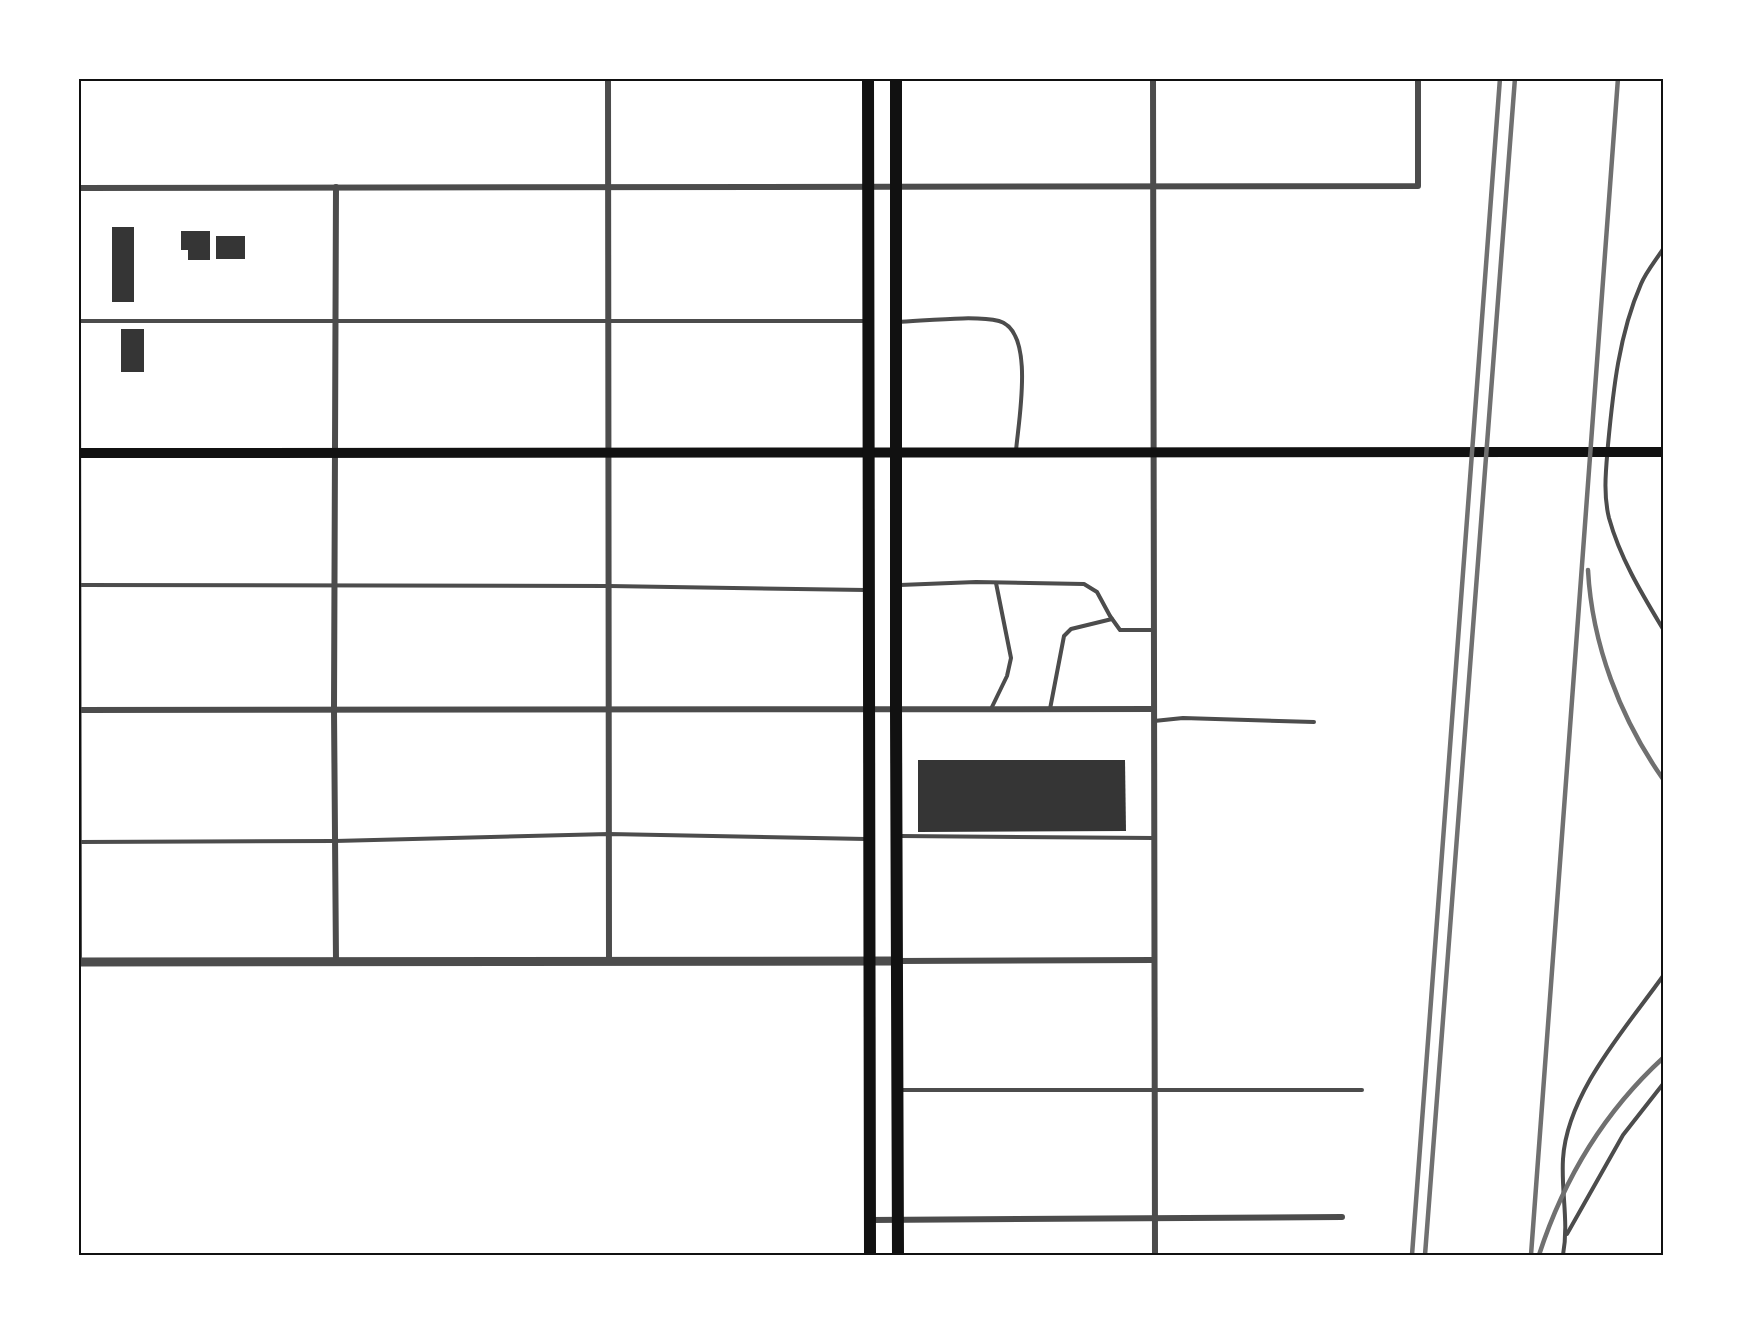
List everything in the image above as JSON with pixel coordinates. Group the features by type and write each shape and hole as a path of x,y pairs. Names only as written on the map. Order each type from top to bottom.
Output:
{"highway":[{"path":"868,78 870,1255"},
{"path":"896,78 898,1255"}],"main road":[{"path":"78,453 1658,452"}],"street":[{"path":"608,78 609,961"},
{"path":"1153,78 1155,1255"},
{"path":"78,188 1418,186 1418,78"},
{"path":"336,187 334,710 336,962"},
{"path":"78,353 78,962 1155,960"},
{"path":"78,710 1154,709"},
{"path":"870,1220 1342,1217"}],"lane":[{"path":"1663,249 1641,283 1623,339 1611,409 1605,481 1609,515 1617,545 1645,600 1663,629"},
{"path":"896,322 977,320 1001,322 1013,331 1022,351 1016,452"},
{"path":"78,321 868,321"},
{"path":"896,586 996,582 1084,584 1097,592 1120,630 1154,630"},
{"path":"991,709 1007,676 1011,658 996,582"},
{"path":"78,585 609,586 870,590"},
{"path":"1050,709 1064,636 1071,629 1112,619"},
{"path":"1154,721 1183,718 1314,722"},
{"path":"79,842 335,841 609,834 869,839"},
{"path":"896,836 1154,838"},
{"path":"78,962 78,982"},
{"path":"1563,1255 1567,1234 1563,1158 1570,1120 1592,1074 1663,976"},
{"path":"1567,1234 1623,1135 1663,1084"},
{"path":"897,1090 1362,1090"}],"building":[{"path":"112,227 134,227 134,302 112,302"},
{"path":"181,231 210,231 210,260 188,260 188,250 181,250"},
{"path":"216,236 245,236 245,259 216,259"},
{"path":"121,329 144,329 144,372 121,372"},
{"path":"918,760 1125,760 1126,831 918,832"}],"railway":[{"path":"1412,1255 1500,78"},
{"path":"1425,1255 1515,78"},
{"path":"1531,1255 1618,78"},
{"path":"1588,570 1595,625 1611,679 1621,706 1663,779"},
{"path":"1539,1255 1560,1199 1588,1148 1622,1101 1663,1058"}]}
